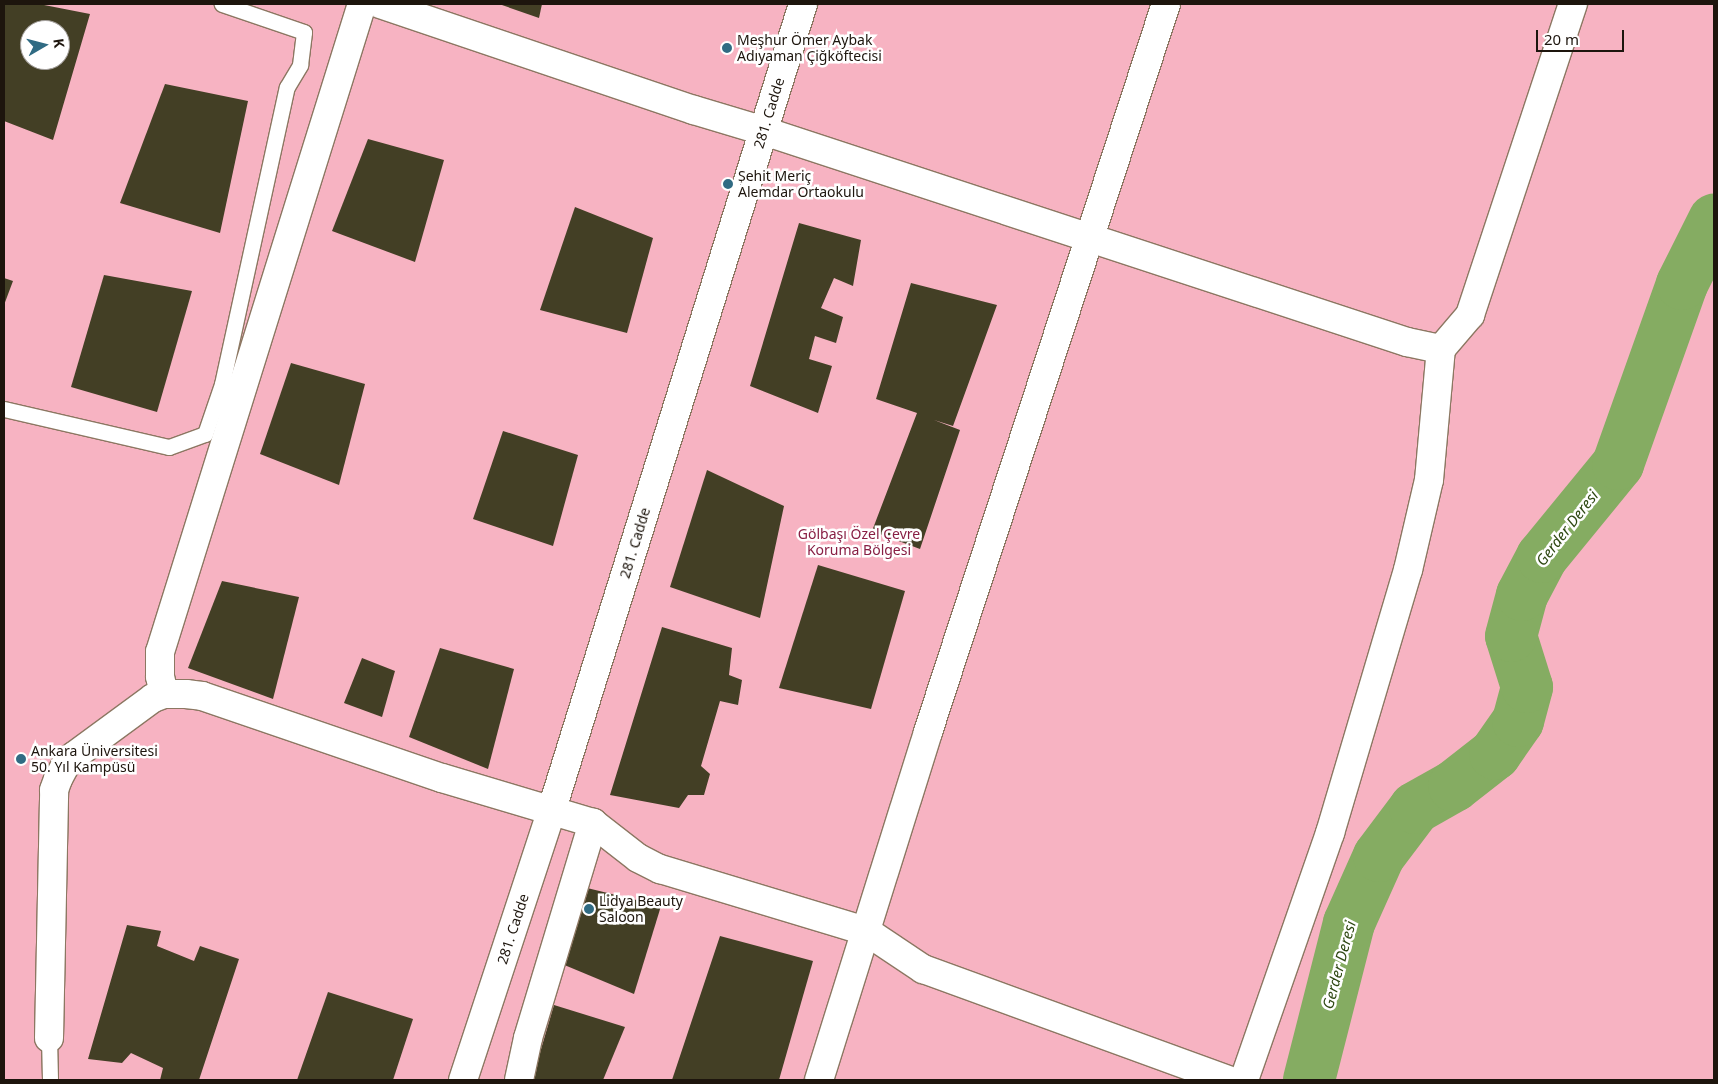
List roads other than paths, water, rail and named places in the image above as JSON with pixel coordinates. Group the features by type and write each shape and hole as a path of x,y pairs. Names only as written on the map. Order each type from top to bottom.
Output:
{"street":[{"path":"164,694 160,676 160,652 362,4"},
{"path":"380,4 694,110 764,131 1406,342 1441,348"},
{"name":"281. Cadde","path":"463,1080 552,810 803,4"},
{"path":"818,1080 928,732 1166,4"},
{"path":"1244,1080 1330,833 1408,570 1429,480 1441,348 1470,315 1573,4"},
{"path":"49,1038 56,785 64,766 74,756 153,698 164,694 186,694 202,696 442,778 593,823 638,858 660,869 866,931 923,969 1228,1080"},
{"path":"519,1080 528,1038 593,823"}],"lane":[{"path":"4,409 169,447 205,434 222,384 287,87 300,64 304,32 222,4"},
{"path":"49,1038 50,1080"}],"waterway":[{"name":"Gerder Deresi","path":"1309,1080 1349,923 1379,856 1415,808 1454,786 1495,754 1518,721 1527,687 1511,636 1522,595 1542,557 1618,464 1682,284 1714,220"}],"place":[{"name":"Meşhur Ömer Aybak Adıyaman Çiğköftecisi","path":"727,48"},
{"name":"Şehit Meriç Alemdar Ortaokulu","path":"728,184"},
{"name":"Ankara Üniversitesi 50. Yıl Kampüsü","path":"21,759"},
{"name":"Lidya Beauty Saloon","path":"589,909"}],"park label":[{"name":"Gölbaşı Özel Çevre Koruma Bölgesi","path":"859,542"}]}
